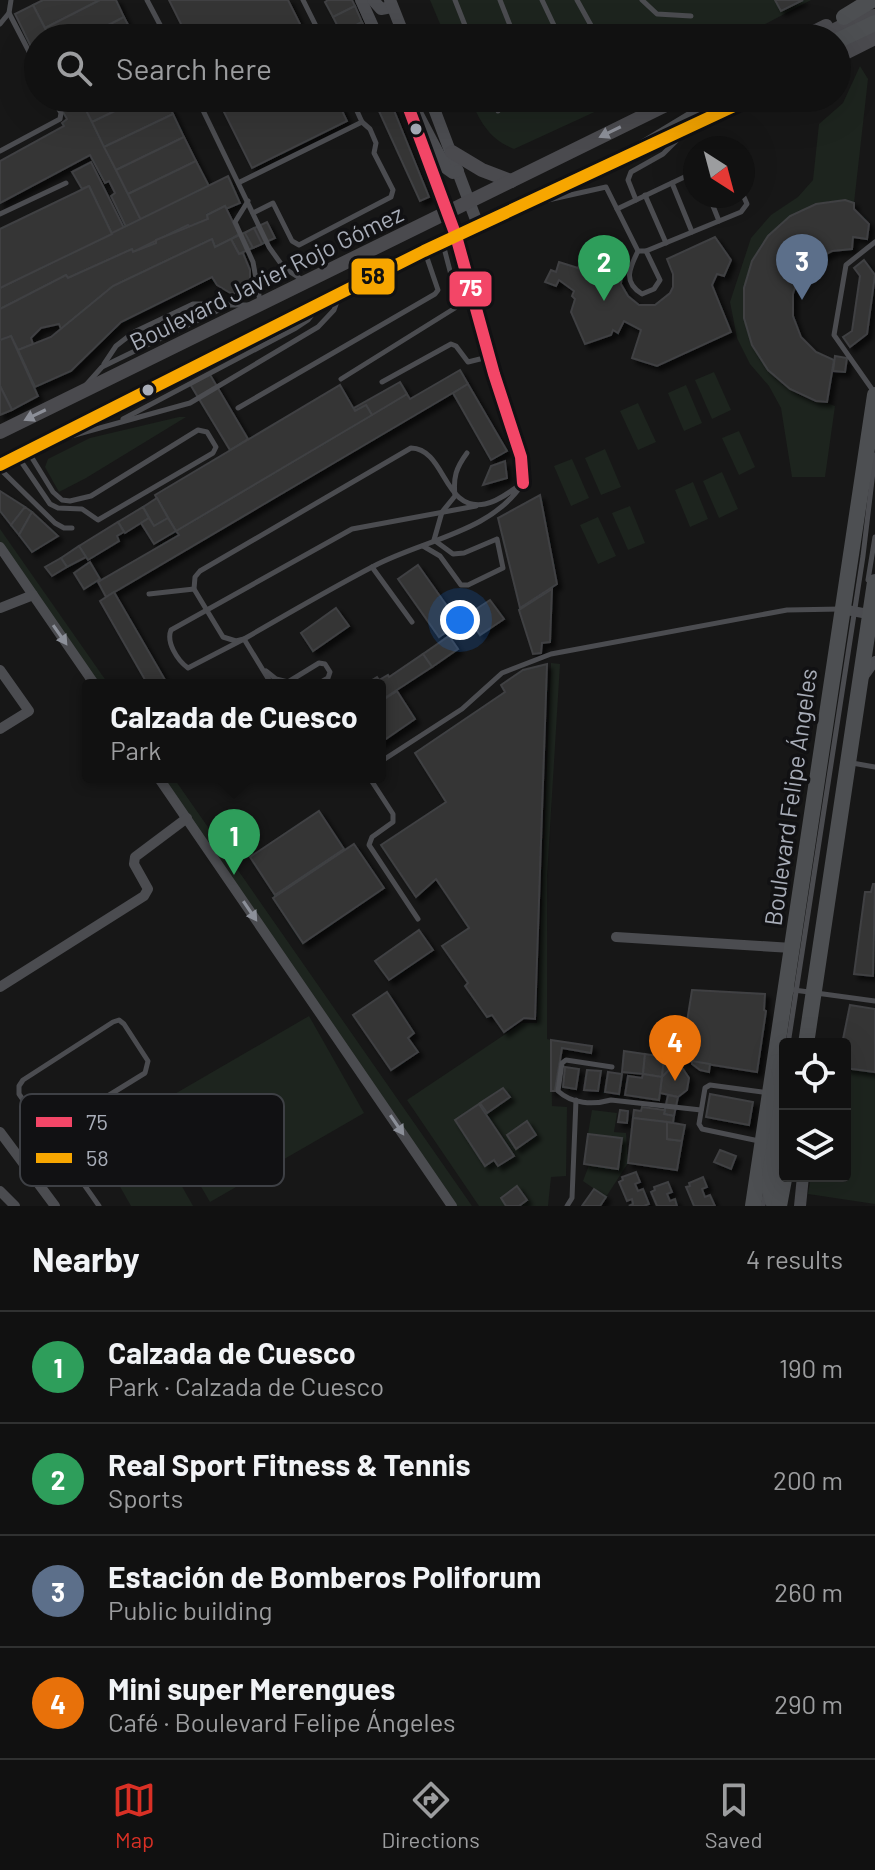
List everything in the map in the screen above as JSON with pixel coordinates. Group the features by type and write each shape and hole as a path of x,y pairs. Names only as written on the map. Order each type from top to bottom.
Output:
{"main road":[{"path":"830,24 872,0"},
{"path":"844,17 875,7"},
{"path":"847,24 859,18 875,16"},
{"path":"851,34 875,23"},
{"path":"851,50 875,38"},
{"name":"Boulevard Javier Rojo Gómez","path":"0,432 652,112"},
{"path":"631,155 702,112"},
{"name":"Boulevard Javier Rojo Gómez","path":"0,467 324,300 721,112"},
{"path":"452,152 482,170 511,181"},
{"name":"Boulevard Felipe Ángeles","path":"788,1038 848,762 861,680 861,612 875,394"},
{"name":"Boulevard Felipe Ángeles","path":"805,1038 792,948 861,612 875,582"},
{"name":"Boulevard Felipe Ángeles","path":"753,1206 770,1093 779,1069"},
{"path":"772,1205 770,1182 781,1110"},
{"path":"772,1205 782,1182"}],"street":[{"path":"361,0 372,24"},
{"path":"373,0 381,9 391,3 399,24"},
{"path":"411,112 447,213 449,239 521,457 523,483"},
{"path":"417,112 446,168 453,173 458,171"},
{"path":"436,112 478,225"},
{"path":"0,547 91,679"},
{"path":"0,608 33,595"},
{"path":"861,680 875,661"},
{"path":"0,670 29,711 0,729"},
{"path":"162,783 452,1206"},
{"path":"0,987 144,896 148,889 134,864 135,857 187,818"},
{"path":"616,937 792,948"},
{"path":"0,1132 20,1159"},
{"path":"800,1206 802,1182"},
{"path":"40,1186 55,1206"},
{"path":"0,1191 15,1206"}],"lane":[{"path":"0,24 9,13 11,0"},
{"path":"147,0 160,24"},
{"path":"303,0 315,24"},
{"path":"455,0 464,24"},
{"path":"500,0 509,24"},
{"path":"542,0 553,24"},
{"path":"577,0 590,24"},
{"path":"642,0 657,14 691,16"},
{"path":"9,13 24,42"},
{"path":"0,151 60,119 60,112"},
{"path":"204,112 276,258 284,268 306,281"},
{"path":"253,213 273,203 292,241 299,245 391,197 393,190 374,153 376,143 357,112"},
{"path":"639,112 642,117"},
{"path":"240,182 362,122"},
{"path":"636,200 628,176 672,147 689,127"},
{"path":"617,209 683,178"},
{"path":"0,214 66,183"},
{"path":"672,183 692,232"},
{"path":"519,206 603,187 608,189 638,251 628,276 630,283 642,294 654,289 660,280 646,251"},
{"path":"645,195 666,243"},
{"path":"77,394 116,346 134,332 193,304 260,305 255,268 235,222 248,201"},
{"path":"714,208 719,221"},
{"path":"638,251 666,243 745,208"},
{"path":"341,379 455,308 449,239"},
{"path":"875,242 846,265 834,335 875,394"},
{"path":"238,408 435,294 437,283 424,251"},
{"path":"46,443 190,403 318,327 334,310 341,292"},
{"path":"112,425 308,320 324,300"},
{"path":"102,367 229,305"},
{"path":"382,382 451,344 468,362 489,357"},
{"path":"198,430 207,432 216,447 213,453 98,520 82,509 58,508 50,504 23,454 57,497 70,501 91,496 198,430"},
{"path":"244,639 236,641 223,637 194,589 195,577 200,571 411,448 421,449 430,456 455,496 470,503 485,504"},
{"path":"434,540 442,512 455,496 453,479 467,453"},
{"path":"799,1038 800,991 861,612 875,455"},
{"path":"0,467 47,516 64,528 72,528"},
{"path":"523,483 508,504 487,518 375,566 193,667 183,665 168,640 171,630 352,529 485,504 523,483"},
{"path":"789,1038 800,991 875,537"},
{"path":"422,546 440,556 461,585 468,585 503,568 497,539 464,553 453,554 434,540"},
{"path":"375,566 412,622"},
{"path":"149,594 194,589"},
{"path":"386,758 462,709 502,673 551,654 787,610 861,612"},
{"path":"244,639 268,679"},
{"path":"293,679 319,663 325,664 330,672 326,679"},
{"path":"259,665 276,679"},
{"path":"848,762 875,767"},
{"path":"373,783 393,814 393,822 372,837 369,845 418,919"},
{"path":"800,991 875,1001"},
{"path":"20,1095 19,1086 23,1080 119,1020 148,1061 145,1073 111,1094"},
{"path":"612,1067 566,1060 562,1063 558,1091 567,1099 599,1103 611,1100 701,1110"},
{"path":"762,1143 702,1129 699,1124 701,1110 705,1088 710,1085 770,1093"},
{"path":"567,1206 572,1198 576,1100"},
{"path":"772,1205 779,1166"},
{"path":"86,1186 99,1206"}],"shaded area":[{"path":"430,0 811,0 766,24 440,24"},
{"path":"860,66 868,79 854,203 837,201 818,204 785,221 755,257 747,278 744,301 746,324 767,368 796,393 835,406 825,477 792,477 781,408 769,386 750,364 737,338 730,302 751,238 771,215 798,197 813,180 819,124 833,112 851,112 851,86"},
{"path":"477,112 595,112 514,149 486,129"},
{"path":"714,372 731,410 712,419 695,380"},
{"path":"686,385 702,423 684,431 668,393"},
{"path":"638,403 656,442 638,450 620,411"},
{"path":"186,417 59,492 45,467 48,459 90,438"},
{"path":"739,431 755,467 739,475 722,438"},
{"path":"605,449 621,487 601,495 585,458"},
{"path":"572,459 589,498 571,506 554,466"},
{"path":"722,472 738,509 719,518 703,481"},
{"path":"693,482 708,519 690,527 675,490"},
{"path":"630,506 645,543 628,550 612,513"},
{"path":"598,517 616,556 598,564 580,525"},
{"path":"0,529 105,679 92,679 0,545"},
{"path":"551,663 560,664 547,876 547,1039 551,1040 552,1106 567,1107 566,1176 551,1177 548,1206 519,1206 517,1187 501,1198 506,1206 479,1206 407,1100 522,1023 537,1023","holes":["479,1104 513,1156 498,1166 494,1160 485,1166 455,1121","527,1122 536,1135 516,1148 507,1135"]},
{"path":"163,783 177,783 472,1206 454,1206"},
{"path":"309,1016 364,1113 284,1159 284,1094 175,1094"},
{"path":"851,1069 875,1072 875,1204 808,1194 810,1182 851,1182"},
{"path":"592,1110 617,1113 614,1132 626,1133 628,1163 606,1197 583,1181 589,1165 618,1168 622,1138 588,1134"},
{"path":"120,1186 182,1186 193,1206 131,1206"},
{"path":"201,1186 238,1186 210,1202"}],"building":[{"path":"43,0 100,0 53,24 43,24 33,5"},
{"path":"100,0 116,0 124,17 110,24 53,24"},
{"path":"169,0 288,0 300,24 181,24"},
{"path":"352,0 355,6 333,17 325,2"},
{"path":"775,0 803,0 781,11"},
{"path":"33,5 43,24 24,24 24,32 15,14"},
{"path":"355,6 362,22 336,24 333,17"},
{"path":"124,17 128,24 110,24"},
{"path":"63,112 87,112 141,220 126,227 111,196 115,193 109,181 105,183 90,155 0,203 0,161 64,126 62,123 67,119"},
{"path":"87,112 113,112 92,122"},
{"path":"113,112 173,114 104,147 92,122"},
{"path":"224,112 343,112 347,121 252,168"},
{"path":"379,112 395,112 429,197 420,201"},
{"path":"173,114 184,137 116,170 104,147"},
{"path":"184,137 196,161 128,194 116,170"},
{"path":"196,161 209,186 141,220 128,194"},
{"path":"91,162 124,228 112,234 89,186 82,189 72,172"},
{"path":"228,176 240,203 226,209 225,206 207,215 208,219 190,227 188,225 133,252 132,249 68,278 66,275 0,309 0,288"},
{"path":"89,186 112,234 0,288 0,229"},
{"path":"845,200 854,203 854,209 869,224 867,239 853,237 852,249 832,251 813,261 799,275 793,294 793,316 801,337 816,352 834,360 827,402 816,401 790,389 768,370 752,345 744,318 744,288 752,261 768,236 790,216 816,204"},
{"path":"225,206 239,234 231,239 215,247 212,239 113,286 61,329 59,324 41,328 31,338 33,344 18,350 11,336 0,341 0,309 66,275 68,278 132,249 133,252 156,243 156,240 208,219 207,215"},
{"path":"267,222 275,238 239,254 231,239"},
{"path":"254,228 262,244 253,248 245,233"},
{"path":"715,237 731,260 724,276 717,274 712,285 731,332 657,366 632,358 641,330 624,321 618,333 613,330 611,335 585,344 571,312 574,291 559,280 556,286 545,282 551,270 556,272 559,262 578,268 585,254 601,262 604,258 609,267 622,272 621,284 628,296 639,305 655,305 673,287 673,274 667,259"},
{"path":"212,239 215,247 231,239 239,254 243,253 250,270 250,284 245,290 232,294 217,285 212,277 121,322 71,371 35,387 18,350 51,337 113,286"},
{"path":"864,260 875,275 867,334 850,347 843,337 852,331 860,276 854,268"},
{"path":"11,336 38,396 12,410 0,386 0,340"},
{"path":"835,356 847,358 845,372 833,371"},
{"path":"460,370 468,384 106,597 98,582 179,535 176,531 407,394 410,399"},
{"path":"209,373 248,439 230,450 190,384"},
{"path":"400,382 407,394 372,415 366,405 355,411 354,408"},
{"path":"468,384 507,451 491,460 453,393"},
{"path":"340,385 355,411 366,405 372,415 176,531 155,495"},
{"path":"0,386 12,410 0,415"},
{"path":"505,461 507,478 483,485 491,466"},
{"path":"0,491 25,507 11,525 0,511"},
{"path":"540,495 557,584 520,608 498,518"},
{"path":"157,498 168,518 154,526 143,507"},
{"path":"25,507 32,512 19,535 11,525"},
{"path":"143,507 149,518 125,533 118,522"},
{"path":"32,512 58,536 32,552 19,535"},
{"path":"149,518 154,526 168,518 176,531 154,544 141,523"},
{"path":"118,522 124,532 117,536 119,541 88,560 79,546"},
{"path":"79,546 86,557 67,567 61,558"},
{"path":"61,558 67,567 52,576 45,567"},
{"path":"90,562 100,579 84,589 74,573"},
{"path":"418,565 459,623 439,637 398,579"},
{"path":"552,589 550,642 542,643 541,653 533,654 519,610"},
{"path":"114,592 165,679 145,679 100,601"},
{"path":"490,600 504,619 480,635 467,615"},
{"path":"336,608 349,626 313,651 301,633"},
{"path":"449,636 458,649 432,667 423,654"},
{"path":"423,654 432,667 386,697 386,679 381,679 389,677"},
{"path":"547,664 535,1019 524,1018 504,1032 492,1015 487,1017 442,946 469,928 436,879 416,897 381,845 446,802 415,753 505,692 501,685 523,670"},
{"path":"397,691 415,719 386,739 386,698"},
{"path":"319,811 344,849 275,895 250,857"},
{"path":"354,844 384,888 303,943 273,898"},
{"path":"873,884 873,976 854,974 865,892 871,892"},
{"path":"419,930 433,950 389,980 375,961"},
{"path":"692,990 765,994 766,1011 757,1072 681,1060"},
{"path":"387,992 414,1033 408,1038 418,1052 391,1070 353,1015"},
{"path":"850,1005 875,1009 875,1072 851,1069 851,1038 843,1038"},
{"path":"551,1040 592,1046 591,1053 562,1048 555,1091 551,1091"},
{"path":"624,1051 645,1054 643,1074 622,1072"},
{"path":"645,1054 664,1057 662,1077 643,1074"},
{"path":"664,1057 673,1058 672,1067 662,1077"},
{"path":"692,1061 710,1064 709,1072 700,1070"},
{"path":"565,1067 579,1069 576,1089 563,1087"},
{"path":"672,1067 683,1069 689,1078 687,1090 678,1097 660,1093 662,1077"},
{"path":"587,1070 601,1071 598,1091 584,1090"},
{"path":"608,1072 622,1074 619,1094 605,1092"},
{"path":"643,1074 662,1077 659,1100 625,1095 628,1076 642,1078"},
{"path":"503,1088 510,1097 487,1113 480,1103"},
{"path":"710,1094 753,1102 749,1125 706,1117"},
{"path":"668,1095 678,1097 674,1116 664,1114"},
{"path":"479,1104 514,1156 498,1166 494,1160 485,1166 455,1120"},
{"path":"642,1107 665,1110 664,1114 674,1116 673,1123 633,1118 634,1110 641,1111"},
{"path":"620,1110 628,1111 627,1123 618,1122"},
{"path":"633,1118 667,1122 667,1139 682,1141 677,1170 628,1163"},
{"path":"527,1121 536,1135 516,1149 507,1135"},
{"path":"667,1122 685,1125 682,1141 667,1139"},
{"path":"588,1134 622,1138 618,1169 584,1164"},
{"path":"720,1150 736,1156 731,1169 714,1162"},
{"path":"636,1172 640,1182 635,1184 638,1191 643,1189 649,1204 644,1206 629,1206 633,1204 632,1199 627,1201 619,1182 623,1180 622,1177"},
{"path":"703,1177 707,1187 702,1189 705,1197 710,1195 715,1206 694,1206 686,1187"},
{"path":"668,1182 672,1192 667,1194 670,1201 675,1199 677,1206 657,1206 651,1192 655,1190 654,1187"},
{"path":"517,1186 527,1200 519,1206 506,1206 501,1198"},
{"path":"594,1189 606,1197 600,1206 582,1206"}],"transit line":[{"name":"75","path":"410,112 456,236 494,374 521,457 523,483"},
{"name":"58","path":"0,465 424,251 721,112"}],"place":[{"name":"Estación de Bomberos Poliforum","path":"802,300"},
{"name":"Real Sport Fitness & Tennis","path":"604,301"},
{"name":"Calzada de Cuesco","path":"234,875"},
{"name":"Mini super Merengues","path":"675,1081"}]}
